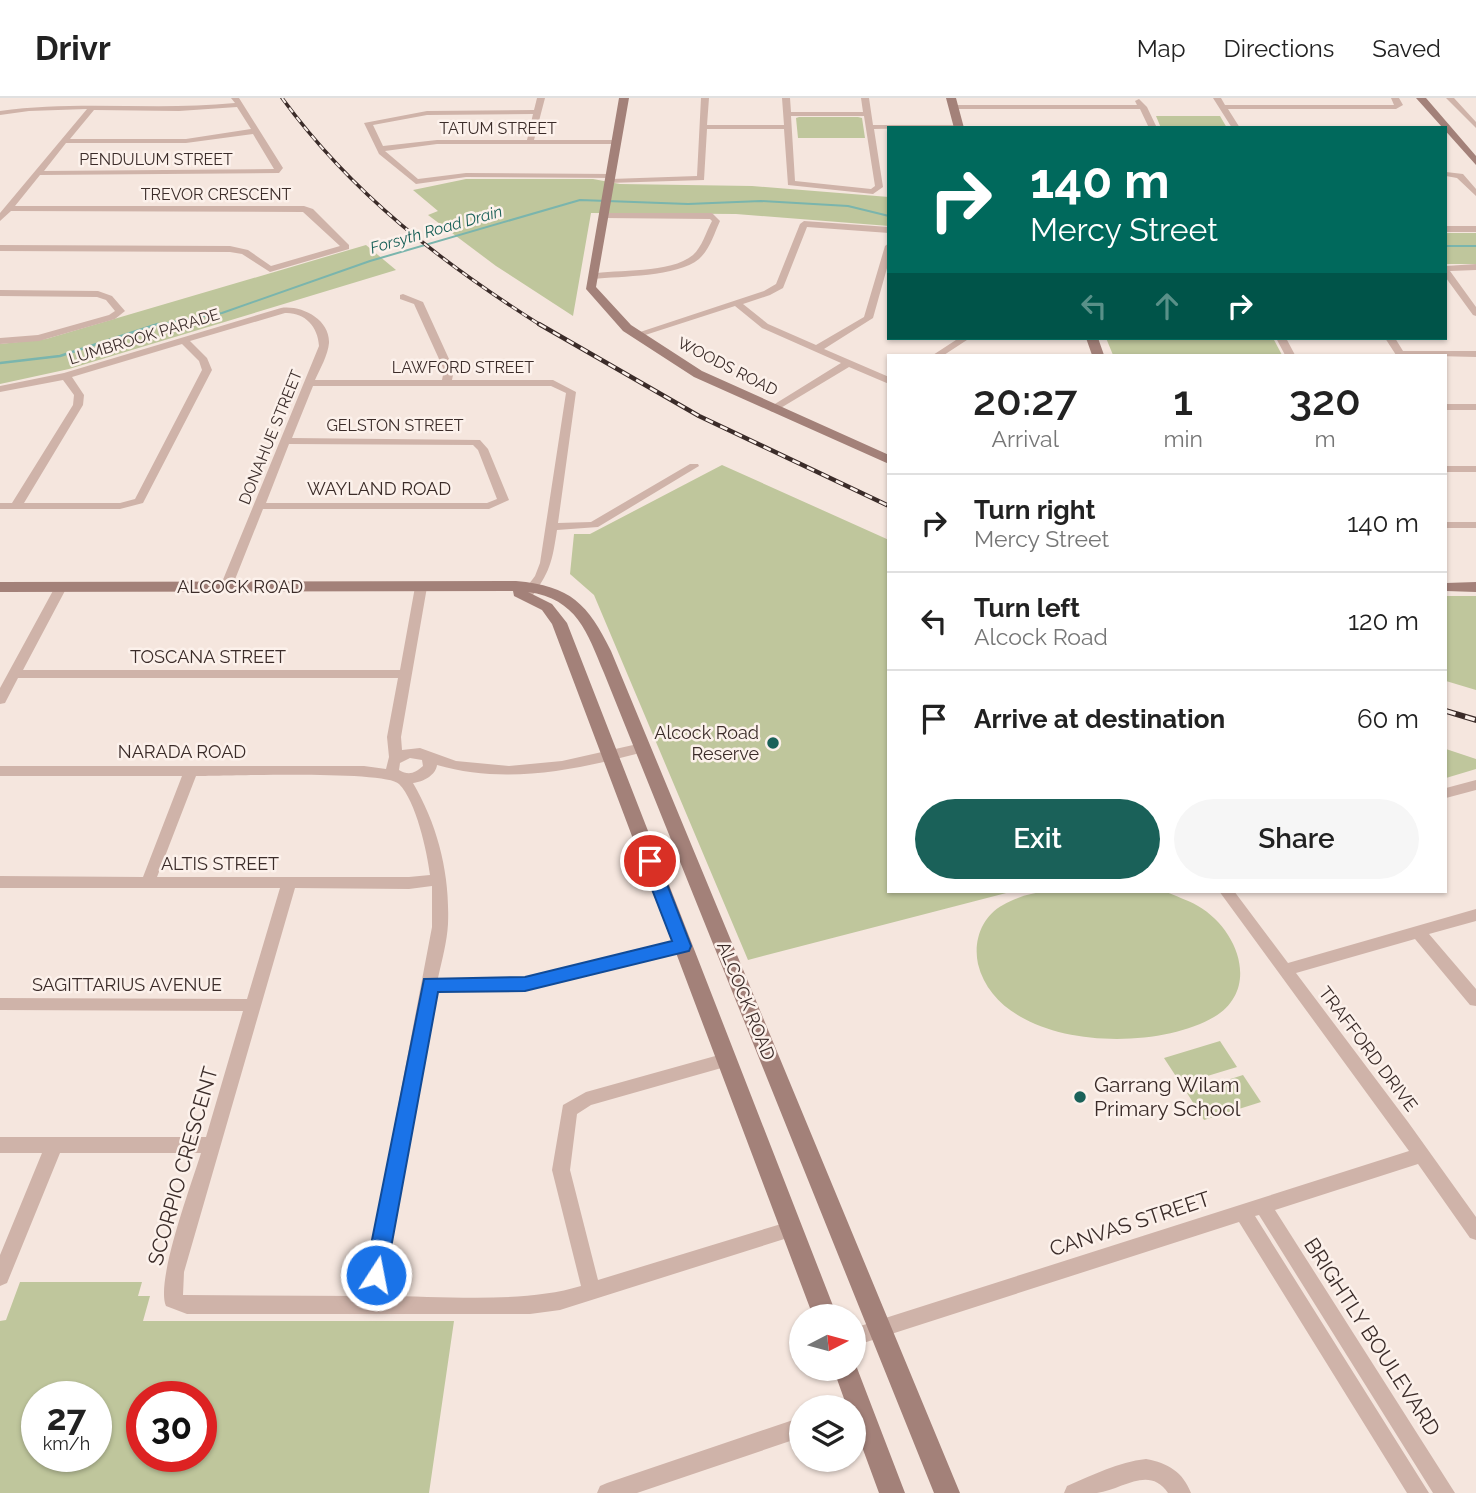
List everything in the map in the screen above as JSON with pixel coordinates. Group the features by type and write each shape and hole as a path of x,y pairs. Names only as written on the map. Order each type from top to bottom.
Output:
{"street":[{"path":"42,109 52,98"},
{"path":"122,109 131,98"},
{"path":"530,142 541,98"},
{"path":"605,215 712,216 716,221 703,249 693,259 672,265 593,275 624,98"},
{"path":"538,112 427,113 369,121 380,149 416,182 466,176 699,180 705,98"},
{"path":"786,98 793,185 877,191 879,187 865,98"},
{"path":"1138,98 1152,126"},
{"path":"1217,98 1235,126"},
{"path":"1223,107 1396,107 1399,105 1395,98"},
{"path":"1421,98 1444,126"},
{"path":"1434,98 1455,139 1476,162"},
{"path":"1450,98 1476,126"},
{"path":"0,113 42,109 202,109 236,102 255,131 186,141 65,141"},
{"path":"959,126 952,103 1143,107"},
{"path":"0,218 91,109"},
{"path":"787,114 868,114"},
{"path":"704,127 787,127"},
{"path":"870,127 887,127"},
{"name":"PENDULUM STREET","path":"38,173 274,172 279,169 276,160 255,131"},
{"path":"1455,139 1476,156"},
{"name":"TATUM STREET","path":"380,149 436,142 617,142"},
{"path":"1447,173 1456,175 1476,194"},
{"name":"TREVOR CRESCENT","path":"0,248 230,249 245,252 265,268 273,269 346,247 310,211 304,209 8,208"},
{"path":"636,335 780,286 804,224 887,230"},
{"path":"1447,229 1476,229"},
{"path":"815,350 867,318 887,253"},
{"path":"1447,271 1476,267"},
{"path":"1447,272 1476,313"},
{"name":"WOODS ROAD","path":"593,275 590,287 636,335 698,374 887,459"},
{"path":"0,293 98,293 109,298 120,311 112,317 39,338 0,341"},
{"path":"403,297 418,302 449,370 446,383"},
{"path":"736,303 765,326 887,380"},
{"name":"LUMBROOK PARADE","path":"0,389 66,376 295,309"},
{"name":"DONAHUE STREET","path":"226,587 310,383 325,338 319,327 295,309"},
{"path":"0,506 120,506 139,501 207,370 204,360 183,340"},
{"path":"940,354 962,340"},
{"path":"1447,354 1476,354"},
{"path":"774,409 848,363"},
{"path":"16,506 78,405 79,395 66,376"},
{"name":"LAWFORD STREET","path":"310,383 553,383 571,392 544,568 529,592"},
{"path":"1447,407 1476,407"},
{"name":"GELSTON STREET","path":"286,441 476,442 483,449 503,495 499,503"},
{"path":"551,527 594,525 694,466"},
{"path":"1447,469 1476,469"},
{"name":"WAYLAND ROAD","path":"259,506 489,506 499,503"},
{"path":"1447,525 1476,525"},
{"name":"ALCOCK ROAD","path":"0,587 481,587 529,592 570,601 582,612 591,625 642,748 947,1493"},
{"path":"0,700 61,587"},
{"path":"370,1305 440,927 439,879 431,842 416,802 397,768 394,737 403,674 421,587"},
{"path":"1447,587 1476,587"},
{"path":"529,592 556,618 820,1304"},
{"name":"TOSCANA STREET","path":"14,674 403,674"},
{"path":"397,723 408,747 426,768"},
{"path":"397,768 460,767 535,771 642,748"},
{"path":"397,768 414,752"},
{"name":"NARADA ROAD","path":"0,771 364,771 397,768"},
{"path":"416,802 426,768"},
{"path":"148,882 191,771"},
{"path":"1447,793 1476,785"},
{"name":"ALTIS STREET","path":"0,882 409,883 439,879"},
{"name":"SCORPIO CRESCENT","path":"289,883 174,1272 173,1300 187,1305 530,1306 560,1301 791,1229"},
{"name":"TRAFFORD DRIVE","path":"1227,893 1476,1232"},
{"path":"1285,970 1476,915"},
{"path":"1418,932 1476,1000"},
{"path":"430,984 525,984 682,946"},
{"name":"SAGITTARIUS AVENUE","path":"0,1004 253,1004"},
{"path":"591,1290 561,1170 569,1110 586,1099 726,1060"},
{"path":"0,1145 212,1145"},
{"path":"0,1277 54,1145"},
{"name":"CANVAS STREET","path":"866,1333 1421,1155"},
{"name":"BRIGHTLY BOULEVARD","path":"1262,1205 1445,1493"},
{"path":"1242,1212 1419,1493"},
{"path":"607,1493 789,1431"},
{"path":"866,1431 892,1493"},
{"path":"1406,1472 1426,1464"},
{"path":"1074,1493 1150,1467 1165,1472 1181,1493"}],"green space":[{"path":"1156,116 1220,116 1226,126 1160,126"},
{"path":"796,118 862,118 865,138 798,138"},
{"path":"466,179 593,179 620,184 752,186 887,197 887,226 736,214 591,213 573,316 496,266 428,215 438,211 413,190"},
{"path":"1447,233 1476,233 1476,264 1447,264"},
{"path":"366,245 396,270 69,369 0,384 0,344 46,339"},
{"path":"1107,340 1274,340 1281,354 1113,354"},
{"name":"Alcock Road Reserve","path":"722,465 887,539 887,893 1006,893 748,960 594,595 570,574 574,534 590,534"},
{"path":"1447,596 1476,596 1476,690 1447,681"},
{"path":"1447,749 1476,759 1476,769 1447,778"},
{"path":"1035,893 1169,893 1194,904 1212,916 1224,929 1239,960 1237,991 1228,1005 1214,1017 1187,1029 1154,1036 1117,1039 1080,1036 1045,1028 1015,1013 992,992 978,964 978,938 985,922 1003,905"},
{"path":"1220,1041 1237,1067 1181,1084 1164,1058"},
{"path":"1243,1075 1261,1102 1204,1120 1187,1093"},
{"path":"20,1282 142,1282 138,1296 150,1296 143,1321 454,1321 429,1493 0,1493 0,1321 6,1320"}],"waterway":[{"name":"Forsyth Road Drain","path":"153,326 222,313 370,261 580,200 688,204 761,201 848,206 887,216"},
{"name":"Forsyth Road Drain","path":"1447,246 1476,246"},
{"name":"Forsyth Road Drain","path":"153,326 158,324"},
{"name":"Forsyth Road Drain","path":"0,363 60,356 153,326"}],"railway":[{"path":"282,98 309,133 369,196 434,251 542,326"},
{"path":"539,324 699,416 887,505"},
{"path":"1447,711 1476,720"}],"place":[{"name":"Alcock Road Reserve","path":"773,743"},
{"name":"Garrang Wilam Primary School","path":"1080,1097"}],"route":[{"path":"376,1275 430,984 525,984 682,946 650,861"}]}
